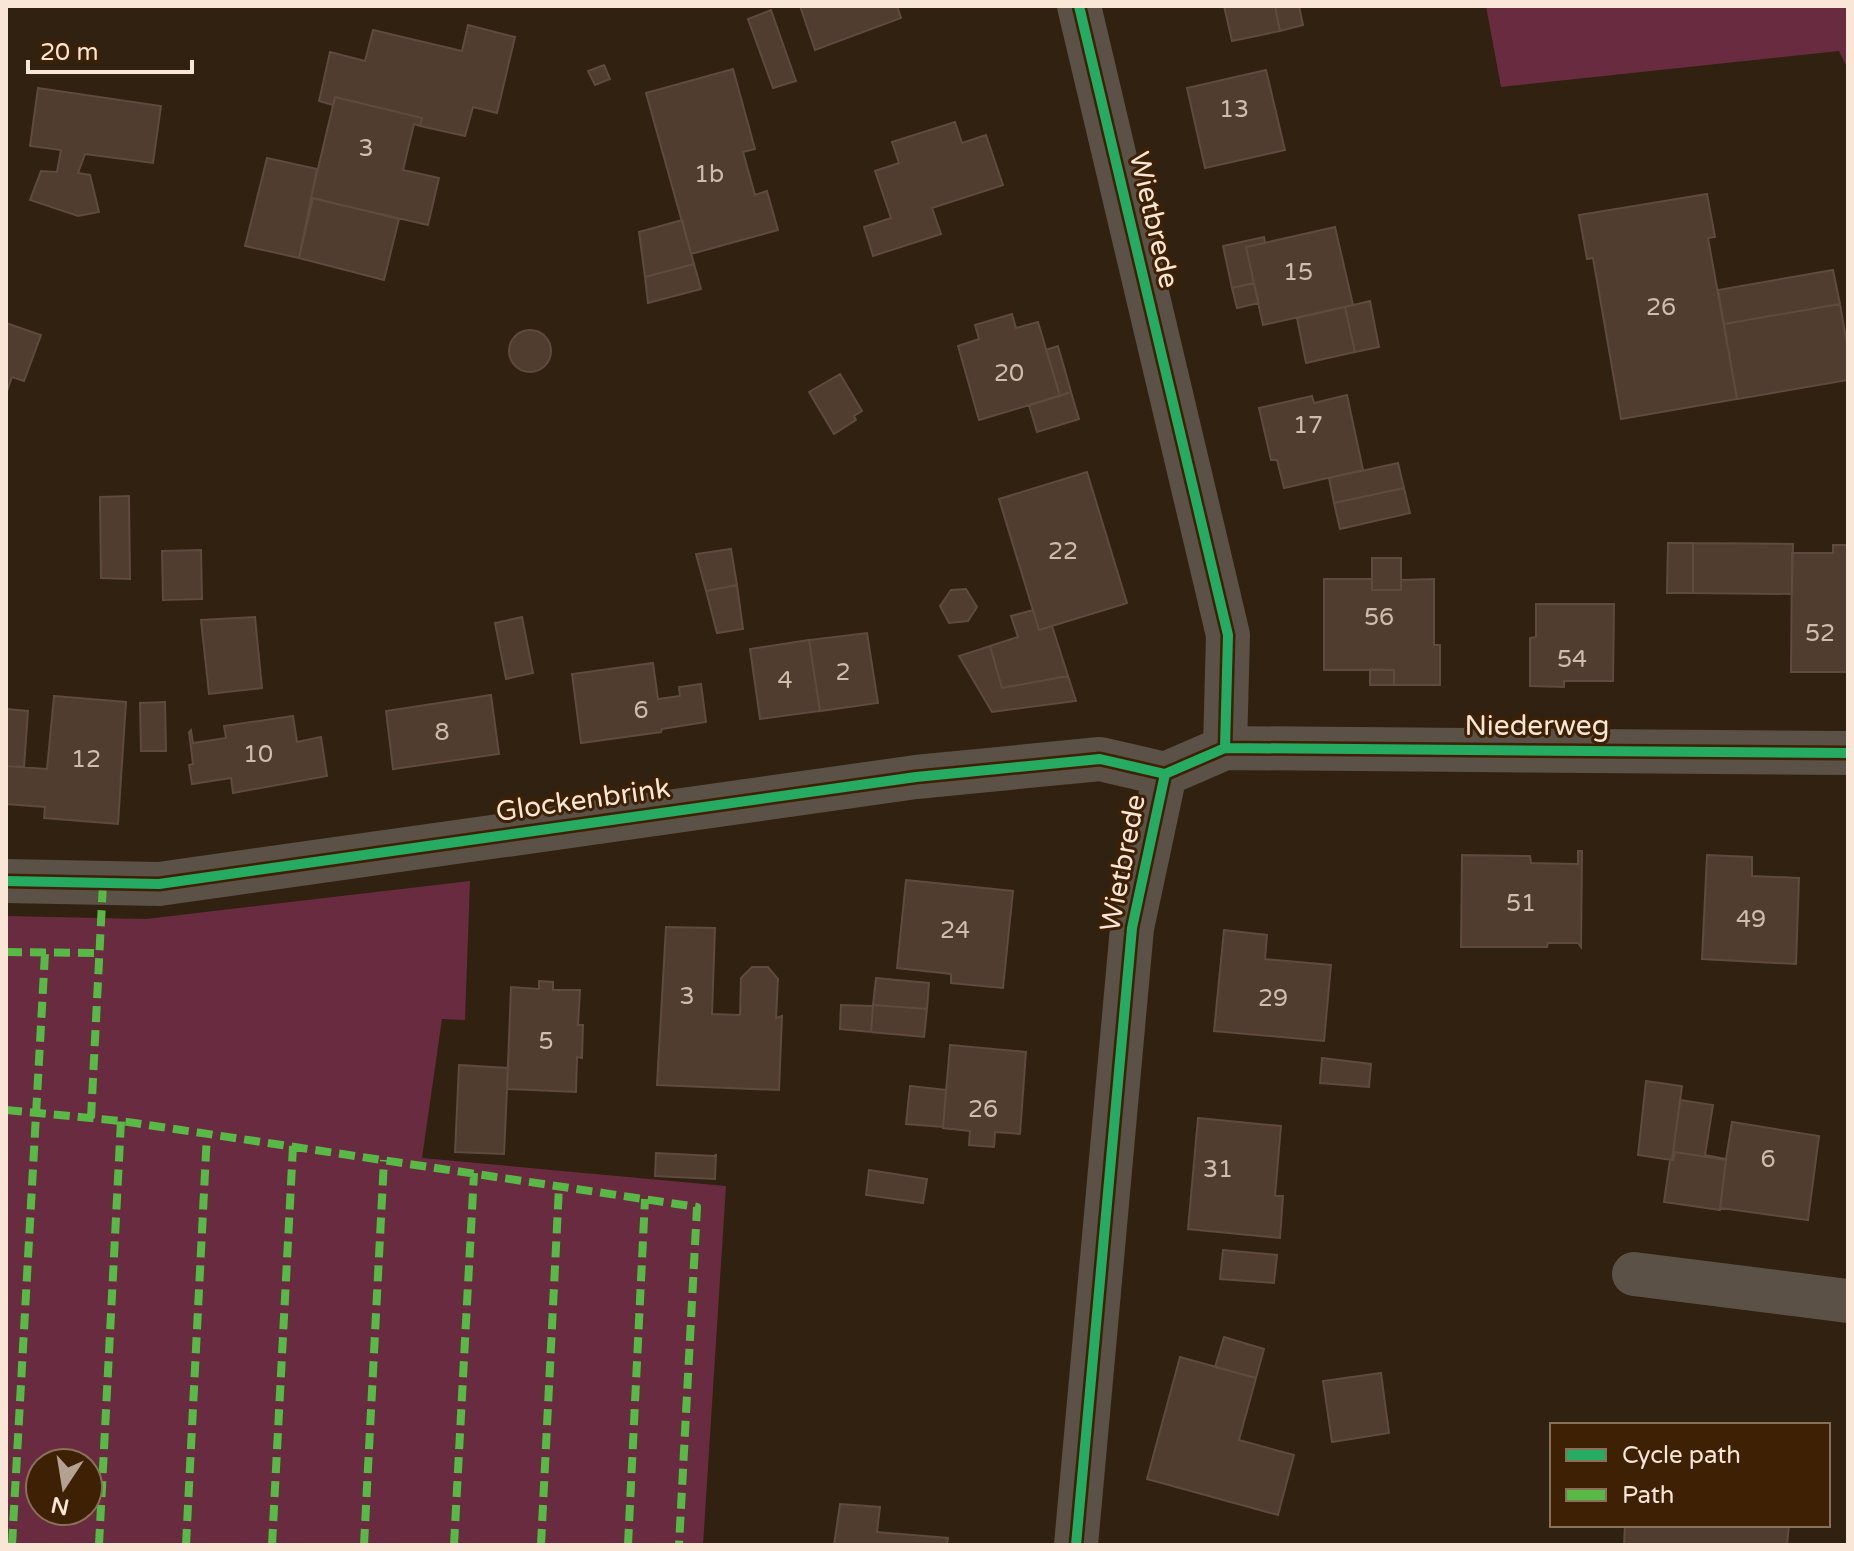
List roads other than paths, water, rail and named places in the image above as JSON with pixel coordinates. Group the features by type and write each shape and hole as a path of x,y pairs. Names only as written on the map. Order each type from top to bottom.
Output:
{"street":[{"name":"Wietbrede","path":"1076,1545 1132,928 1165,774 1225,748 1228,635 1079,6"},
{"name":"Niederweg","path":"1225,748 1848,753"},
{"name":"Glockenbrink","path":"6,881 159,884 916,777 1085,760 1100,759 1165,774"},
{"path":"1634,1274 1848,1301"}]}
